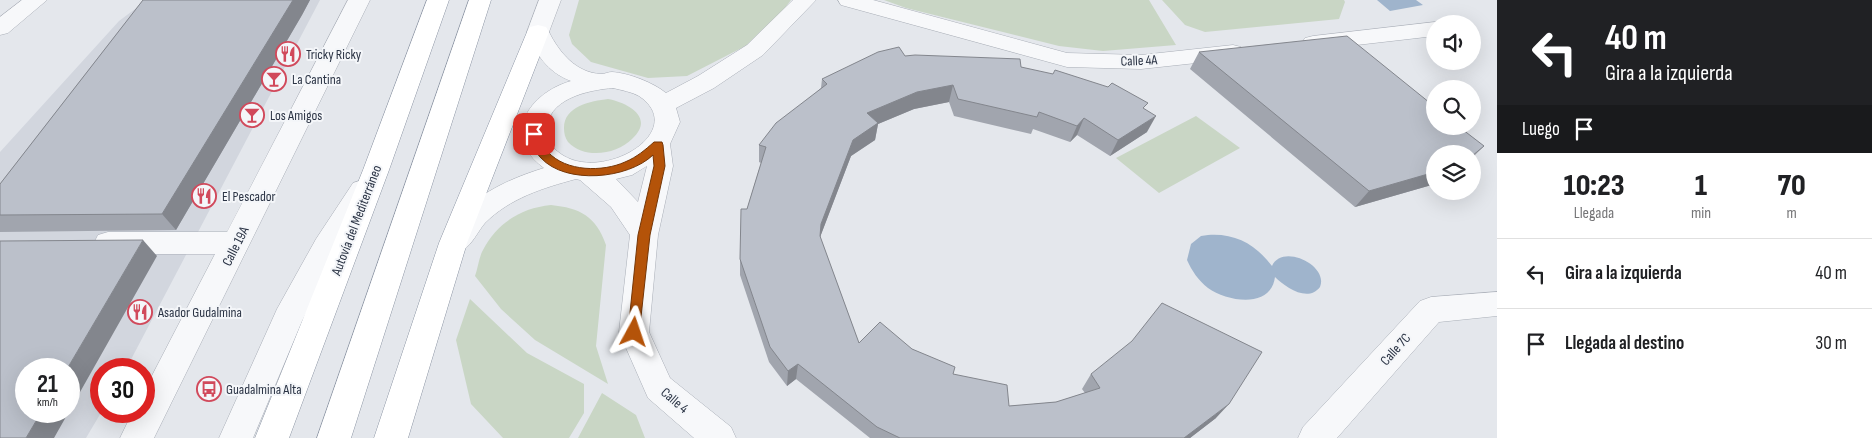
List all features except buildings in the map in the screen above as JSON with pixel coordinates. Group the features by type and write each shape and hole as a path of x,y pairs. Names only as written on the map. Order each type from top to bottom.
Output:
{"highway":[{"name":"Autovía del Mediterráneo","path":"272,438 376,170 438,0"},
{"path":"334,438 480,0"},
{"path":"391,438 454,243 538,32"}],"street":[{"path":"0,28 36,0"},
{"name":"Calle 19A","path":"137,438 360,0"},
{"path":"454,243 476,216 494,200 539,180 581,171 609,171 628,165 645,156 658,145 666,132 667,118 663,105 655,95 630,82 597,81 571,72 559,65 547,53 538,32 550,0"},
{"path":"663,105 706,82 755,50 805,0"},
{"name":"Calle 4A","path":"848,0 1067,60 1140,62 1258,49"},
{"path":"1288,46 1426,30"},
{"path":"597,81 565,90 552,99 542,110 536,121 534,134 537,146 545,156 558,164 581,171 608,186 621,198 644,235"},
{"name":"Calle 4","path":"658,145 660,166 644,235 634,332 659,388 719,438"},
{"path":"236,438 288,318 326,246 376,170"},
{"path":"79,244 236,243"},
{"name":"Calle 7C","path":"1315,438 1431,310 1497,304"}],"shaded area":[{"path":"147,0 320,0 132,358 90,358 90,423 95,423 86,438 0,438 0,152 119,21"}],"green space":[{"path":"579,0 791,0 763,37 687,76 648,78 591,62 572,44 569,35"},
{"path":"884,0 1149,0 1176,45 1103,51 1059,46 906,8"},
{"path":"1162,0 1344,0 1345,2 1339,19 1205,32 1185,25"},
{"path":"608,99 624,104 636,113 640,118 641,124 638,131 626,144 610,151 592,153 575,148 568,142 564,134 565,121 568,114 587,103"},
{"path":"1196,116 1240,148 1159,193 1116,158"},
{"path":"551,205 570,208 586,215 597,227 606,245 596,346 608,384 535,340 501,309 475,276 480,256 495,232 520,213"},
{"path":"470,299 527,353 584,384 584,413 569,438 503,438 471,404 456,340"},
{"path":"602,393 636,415 645,438 578,438"}],"water":[{"path":"1377,0 1416,0 1423,5 1390,11"},
{"path":"1201,236 1236,238 1252,246 1272,266 1277,259 1285,256 1303,260 1318,271 1321,279 1320,287 1315,292 1303,294 1290,289 1275,277 1272,287 1266,294 1257,298 1237,299 1216,293 1201,282 1187,260 1191,244"}],"place":[{"name":"Tricky Ricky","path":"288,54"},
{"name":"La Cantina","path":"274,79"},
{"name":"Los Amigos","path":"252,115"},
{"name":"El Pescador","path":"204,196"},
{"name":"Asador Gudalmina","path":"140,312"},
{"name":"Guadalmina Alta","path":"209,389"}],"route":[{"path":"534,134 537,146 545,156 558,164 574,170 588,172 609,171 628,165 645,156 658,145 660,166 644,235 634,332"}]}
